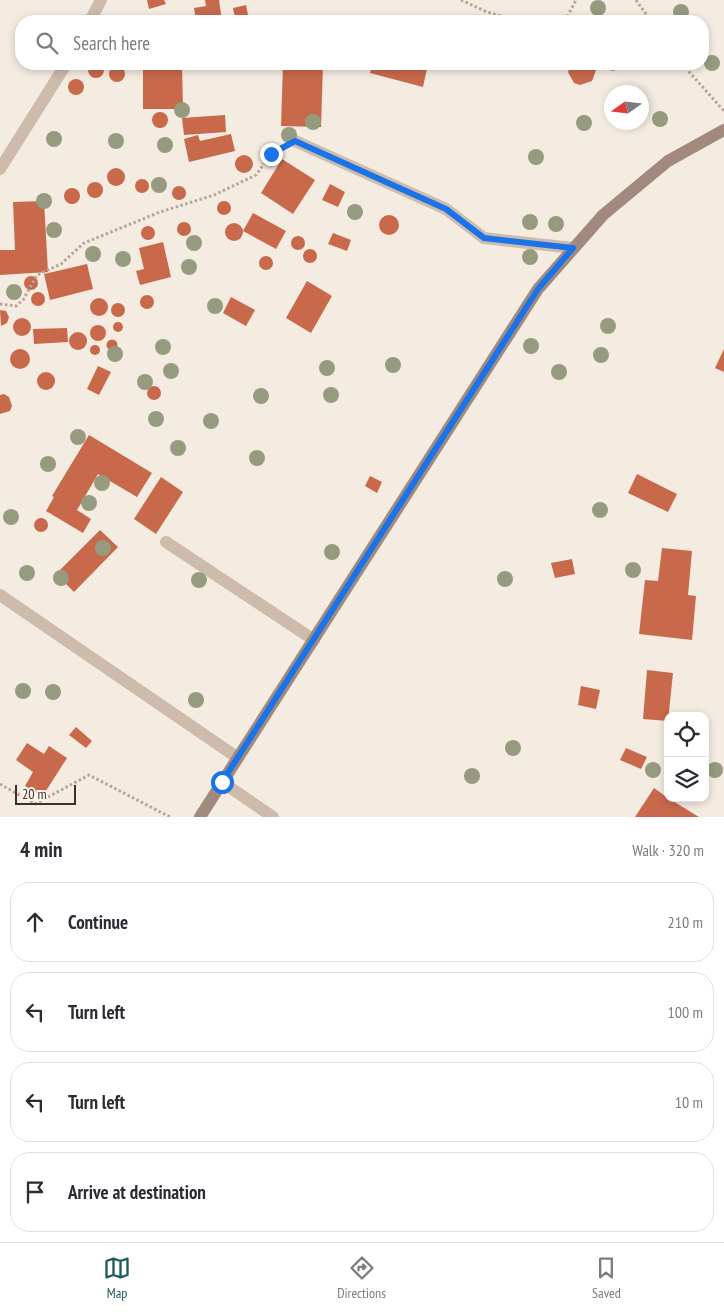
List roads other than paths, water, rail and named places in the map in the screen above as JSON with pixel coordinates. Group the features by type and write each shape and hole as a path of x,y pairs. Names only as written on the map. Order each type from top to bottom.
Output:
{"street":[{"path":"93,15 101,0"},
{"path":"0,168 62,70"},
{"path":"200,817 538,289 603,215 668,162 724,130"},
{"path":"295,141 446,209 484,238 573,248"},
{"path":"166,542 314,640"},
{"path":"0,595 238,758"},
{"path":"222,782 273,817"}]}
